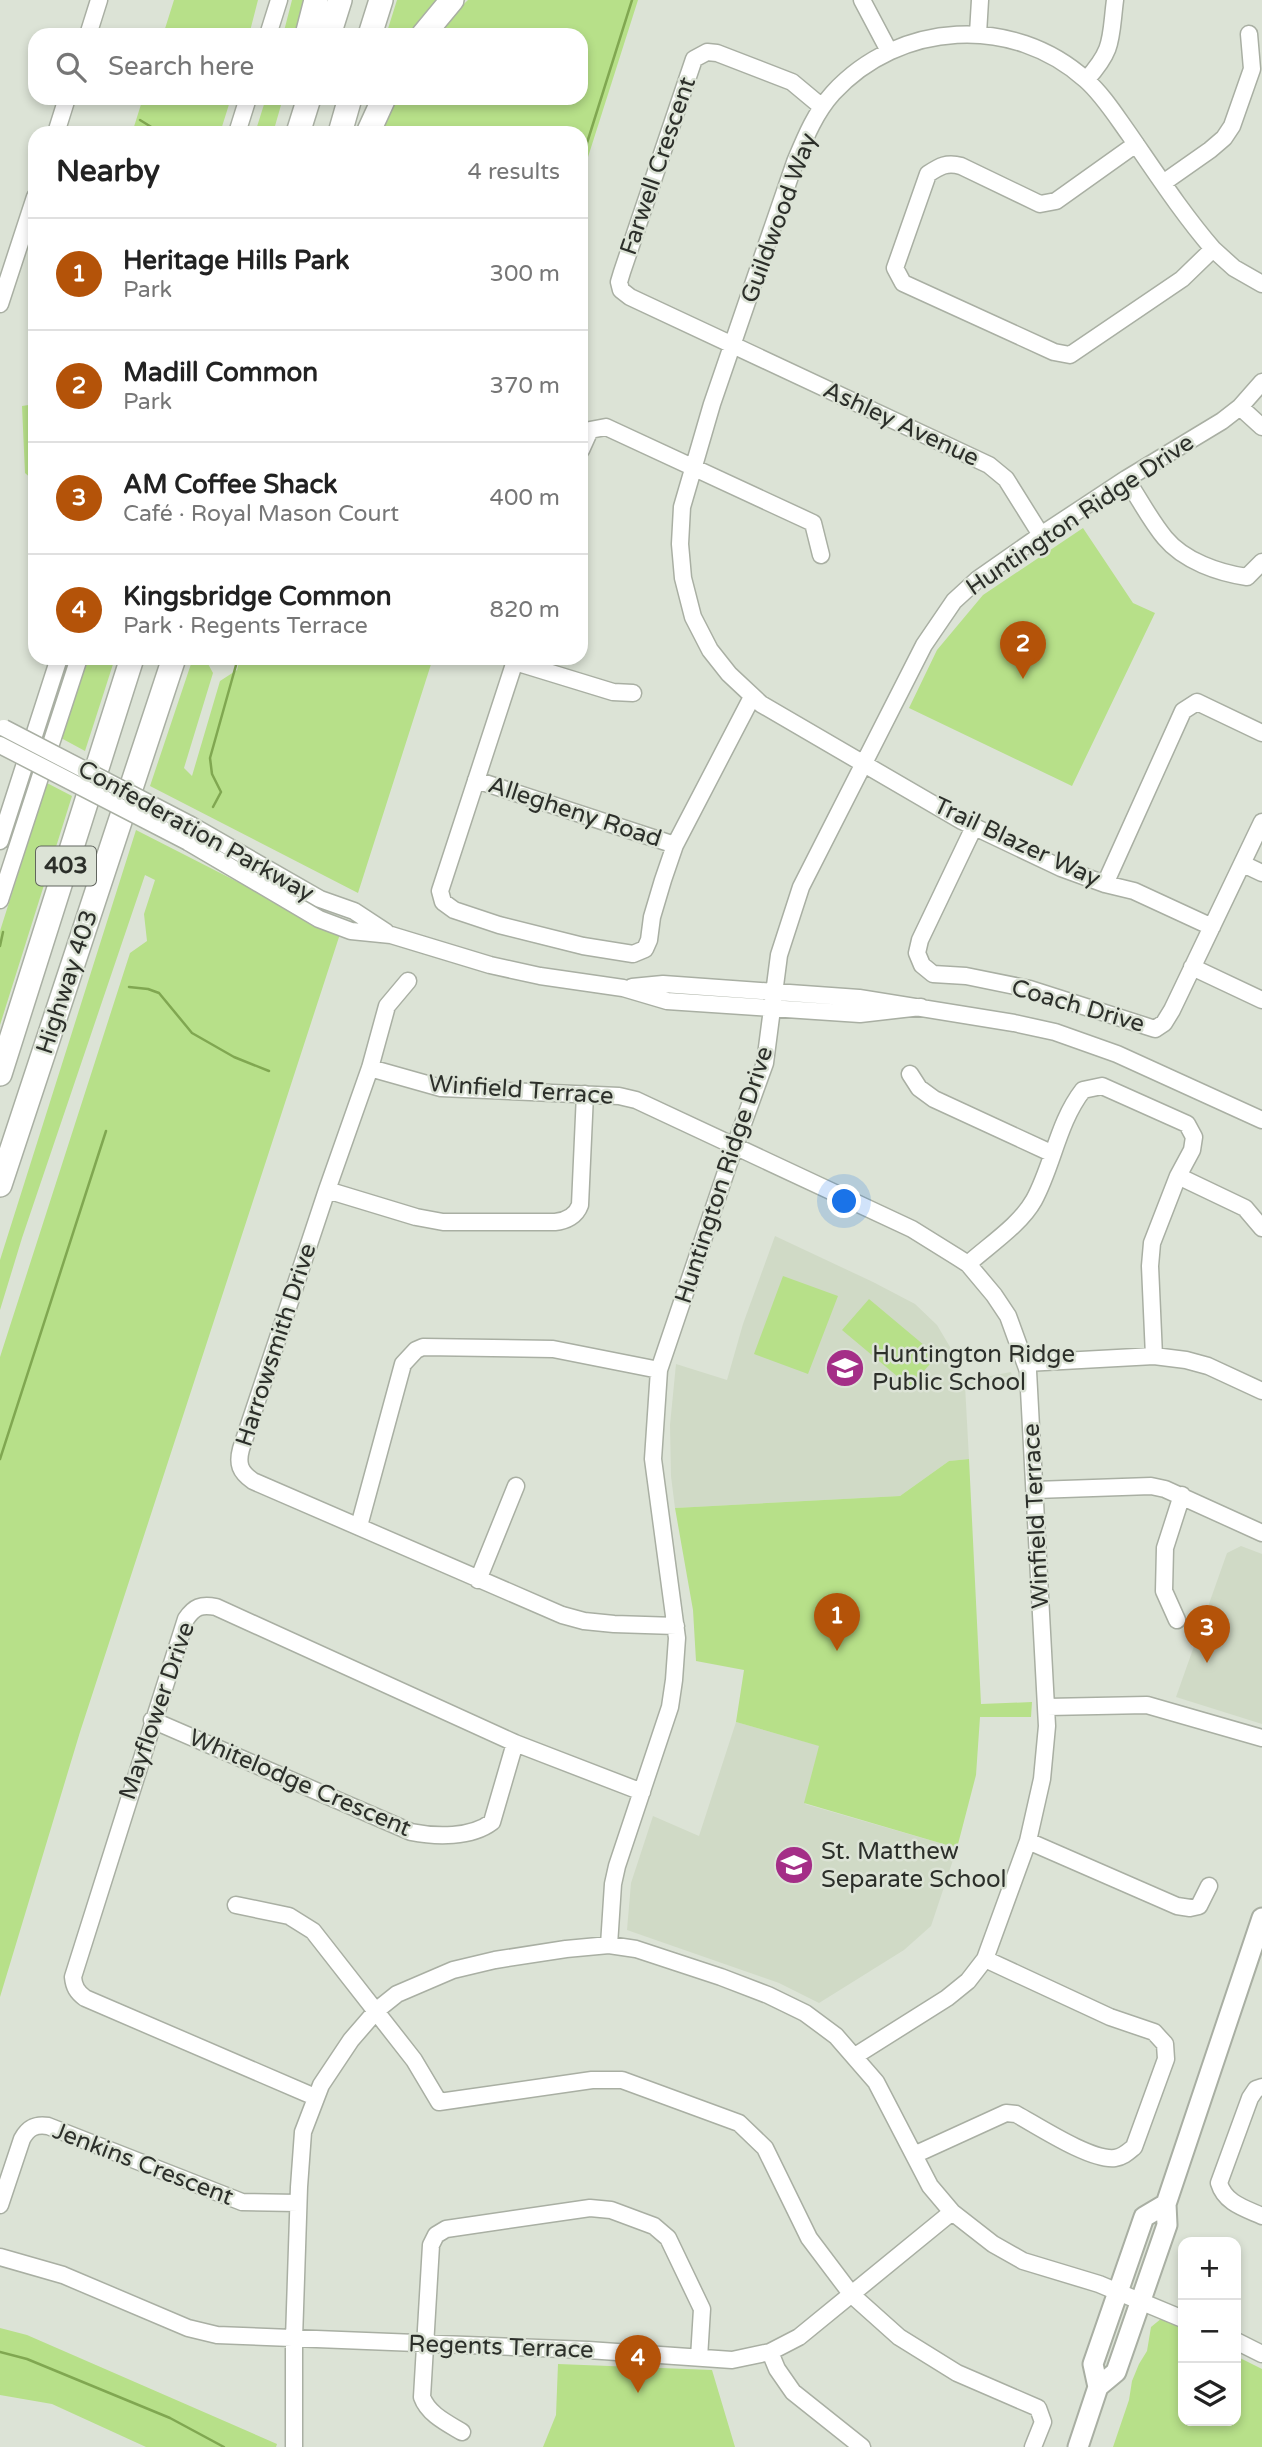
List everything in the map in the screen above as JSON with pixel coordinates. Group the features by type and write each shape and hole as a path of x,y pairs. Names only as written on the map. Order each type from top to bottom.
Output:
{"highway":[{"path":"309,28 316,0"},
{"path":"331,28 340,0"},
{"path":"372,28 381,0"},
{"path":"429,28 452,0"},
{"path":"285,126 290,105"},
{"path":"300,126 307,105"},
{"path":"342,126 348,105"},
{"path":"371,126 381,105"},
{"name":"Highway 403","path":"0,1074 130,665"},
{"name":"Highway 403","path":"0,1185 172,665"}],"main road":[{"path":"1098,2387 1116,2372 1167,2225 1167,2204 1262,1918"},
{"path":"1078,2447 1098,2387 1093,2364 1144,2217 1167,2204"}],"street":[{"path":"90,28 99,0"},
{"path":"862,0 889,51"},
{"path":"978,34 980,0"},
{"path":"1086,80 1102,62 1110,47 1115,0"},
{"path":"270,28 277,4"},
{"name":"Guildwood Way","path":"865,765 752,697 710,650 693,617 682,578 682,507 712,404 794,162 822,107 850,76 889,51 923,38 978,34 1025,43 1054,57 1086,80 1110,107 1213,250 1234,268 1262,284"},
{"path":"1163,183 1210,150 1224,138 1232,126 1252,69 1249,34"},
{"name":"Farwell Crescent","path":"733,345 629,297 621,290 619,282 694,59 702,54 717,53 776,74 792,82 822,107"},
{"path":"58,126 65,105"},
{"path":"239,126 246,105"},
{"path":"1136,144 1056,201 1040,204 961,166 951,163 940,166 928,174 895,268 898,276 903,283 1054,352 1070,355 1182,279 1213,250"},
{"path":"0,303 28,218"},
{"name":"Ashley Avenue","path":"733,345 989,465 1006,479 1041,535"},
{"name":"Huntington Ridge Drive","path":"609,1945 613,1884 617,1866 670,1707 677,1652 676,1626 653,1459 659,1370 765,1062 779,955 793,906 924,645 954,601 978,579 1041,535 1240,407 1262,382"},
{"path":"1240,407 1262,427"},
{"path":"588,434 590,430 606,427 813,523 821,555"},
{"path":"1126,478 1166,540 1183,554 1224,574 1247,577 1262,562"},
{"path":"0,841 57,665"},
{"path":"0,900 77,665"},
{"path":"513,665 440,891 443,902 454,910 476,918 583,946 633,954 645,950 652,917 675,845 752,697"},
{"path":"530,665 613,692 633,693"},
{"path":"1105,884 1182,711 1197,702 1262,733"},
{"name":"Confederation Parkway","path":"2,727 191,825 320,899 354,911 391,936"},
{"name":"Confederation Parkway","path":"0,744 188,842 319,919 351,931 391,936 490,965 540,976 623,988 667,1001 860,1014 921,1007"},
{"name":"Trail Blazer Way","path":"865,765 974,827 1061,868 1134,891 1212,927"},
{"name":"Allegheny Road","path":"476,780 675,845"},
{"name":"Coach Drive","path":"974,827 920,940 917,953 922,965 933,974 966,976 1030,989 1155,1029 1164,1023 1172,1010 1262,822"},
{"path":"1243,864 1262,873"},
{"path":"1192,967 1262,1000"},
{"name":"Harrowsmith Drive","path":"408,981 387,1006 370,1068 238,1460 240,1468 253,1481 544,1609 584,1621 676,1626"},
{"name":"Confederation Parkway","path":"623,988 663,984 859,999 1014,1023 1117,1054 1262,1120"},
{"name":"Winfield Terrace","path":"370,1068 441,1088 619,1096 636,1100 912,1229 968,1264 1008,1316 1026,1363 1047,1707 1042,1779 1028,1841 985,1959 968,1982 947,1998 855,2056"},
{"path":"910,1074 919,1088 934,1099 1051,1153"},
{"path":"968,1264 1026,1212 1035,1198 1051,1153 1083,1090 1090,1086 1102,1086 1186,1124 1194,1137 1192,1150 1178,1175 1152,1243 1150,1266 1154,1356"},
{"path":"327,1190 416,1217 443,1222 555,1222 567,1219 577,1212 580,1205 585,1094"},
{"path":"1178,1175 1245,1208 1262,1228"},
{"path":"359,1526 404,1364 416,1350 553,1349 659,1370"},
{"path":"1026,1363 1154,1356 1208,1366 1262,1391"},
{"path":"478,1580 516,1486"},
{"path":"1035,1490 1151,1486 1182,1495 1262,1533"},
{"path":"1177,1620 1164,1591 1165,1548 1182,1495"},
{"name":"Mayflower Drive","path":"315,2097 85,1998 75,1989 73,1977 152,1720 186,1619 198,1606 216,1606 515,1744 642,1792"},
{"path":"1047,1707 1147,1705 1262,1738"},
{"name":"Whitelodge Crescent","path":"152,1720 411,1832 433,1836 483,1829 492,1822 515,1744"},
{"path":"1028,1841 1177,1906 1199,1906 1209,1886"},
{"path":"236,1905 289,1916 313,1931 414,2060 439,2102 592,2080 622,2080 739,2123 765,2148 809,2238 852,2295 899,2337 957,2373 1038,2409 1043,2422 1033,2447"},
{"path":"294,2447 298,2203 303,2132 315,2097 351,2040 377,2010 397,1994 453,1970 495,1960 566,1949 609,1945 636,1949 768,1995 820,2024 836,2036 876,2082 930,2186 952,2212 993,2244 1023,2261 1118,2292 1178,2317"},
{"path":"914,2155 996,2115 1006,2113 1016,2114 1073,2146 1103,2157 1126,2155 1134,2147 1166,2059 1164,2044 1154,2032 1110,2017 985,1959"},
{"path":"1262,2087 1250,2098 1219,2183 1223,2194 1229,2199 1262,2216"},
{"name":"Jenkins Crescent","path":"0,2205 22,2139 26,2131 39,2125 48,2126 243,2202 298,2203"},
{"path":"462,2432 425,2406 422,2397 431,2245 436,2235 446,2229 590,2208 611,2210 654,2226 668,2238 702,2309 699,2358"},
{"name":"Regents Terrace","path":"294,2339 588,2350 732,2360 770,2352 799,2337 952,2212"},
{"path":"0,2257 63,2276 203,2333 294,2339"},
{"path":"1241,2344 1262,2354"},
{"path":"770,2352 793,2392 862,2447"}],"shaded area":[{"name":"Huntington Ridge Public School","path":"775,1236 915,1304 937,1325 953,1352 964,1381 1011,1372 1012,1376 965,1385 969,1459 949,1461 900,1496 675,1508 670,1425 676,1364 727,1380 743,1324"},
{"path":"1241,1546 1262,1554 1262,1724 1176,1697 1227,1553"},
{"name":"St. Matthew Separate School","path":"736,1722 820,1746 805,1804 957,1848 931,1926 904,1950 819,2003 779,1983 627,1930 631,1883 653,1816 699,1836"}],"green space":[{"path":"174,0 258,0 251,28 165,28"},
{"path":"292,0 308,0 302,28 285,28"},
{"path":"397,0 441,0 415,28 388,28"},
{"path":"468,0 638,0 588,157 588,126 382,126 392,105 588,105 588,28 440,28"},
{"path":"141,105 229,105 222,126 134,126"},
{"path":"264,105 281,105 275,126 257,126"},
{"path":"28,405 28,476 25,473 22,406"},
{"path":"1083,528 1133,603 1155,613 1072,786 909,708 937,650 983,595"},
{"path":"85,665 113,665 85,751 61,738"},
{"path":"191,665 209,665 213,673 184,768 192,776 220,681 237,670 238,665 431,665 358,893 150,786"},
{"path":"47,783 72,796 0,1025 0,931"},
{"path":"136,830 340,934 80,1732 0,1997 0,1357 130,953 147,941 144,914 155,880 145,875 0,1310 0,1260"},
{"path":"783,1276 838,1296 808,1374 754,1354"},
{"path":"869,1299 937,1356 910,1387 842,1330"},
{"path":"969,1459 981,1704 1032,1702 1031,1717 980,1717 976,1775 957,1848 804,1803 819,1746 736,1722 744,1670 696,1661 693,1610 675,1508 900,1496 949,1461"},
{"path":"1162,2318 1178,2326 1178,2426 1241,2426 1241,2358 1262,2369 1262,2447 1113,2447 1129,2400 1132,2381 1147,2351 1151,2327"},
{"path":"0,2328 27,2335 277,2444 276,2447 146,2447 52,2404 0,2395"},
{"path":"558,2364 712,2370 735,2447 543,2447 556,2415"}],"waterway":[{"path":"588,140 632,0"},
{"path":"140,120 150,126"},
{"path":"213,807 221,792 212,774 210,758 236,665"},
{"path":"0,946 3,932"},
{"path":"129,987 159,993 192,1033 234,1057 269,1071"},
{"path":"0,1459 106,1131"},
{"path":"0,2352 27,2359 170,2418 224,2447"}],"place":[{"name":"Madill Common","path":"1023,679"},
{"name":"Huntington Ridge Public School","path":"845,1368"},
{"name":"Heritage Hills Park","path":"837,1651"},
{"name":"AM Coffee Shack","path":"1207,1663"},
{"name":"St. Matthew Separate School","path":"794,1865"},
{"name":"Kingsbridge Common","path":"638,2393"}]}
